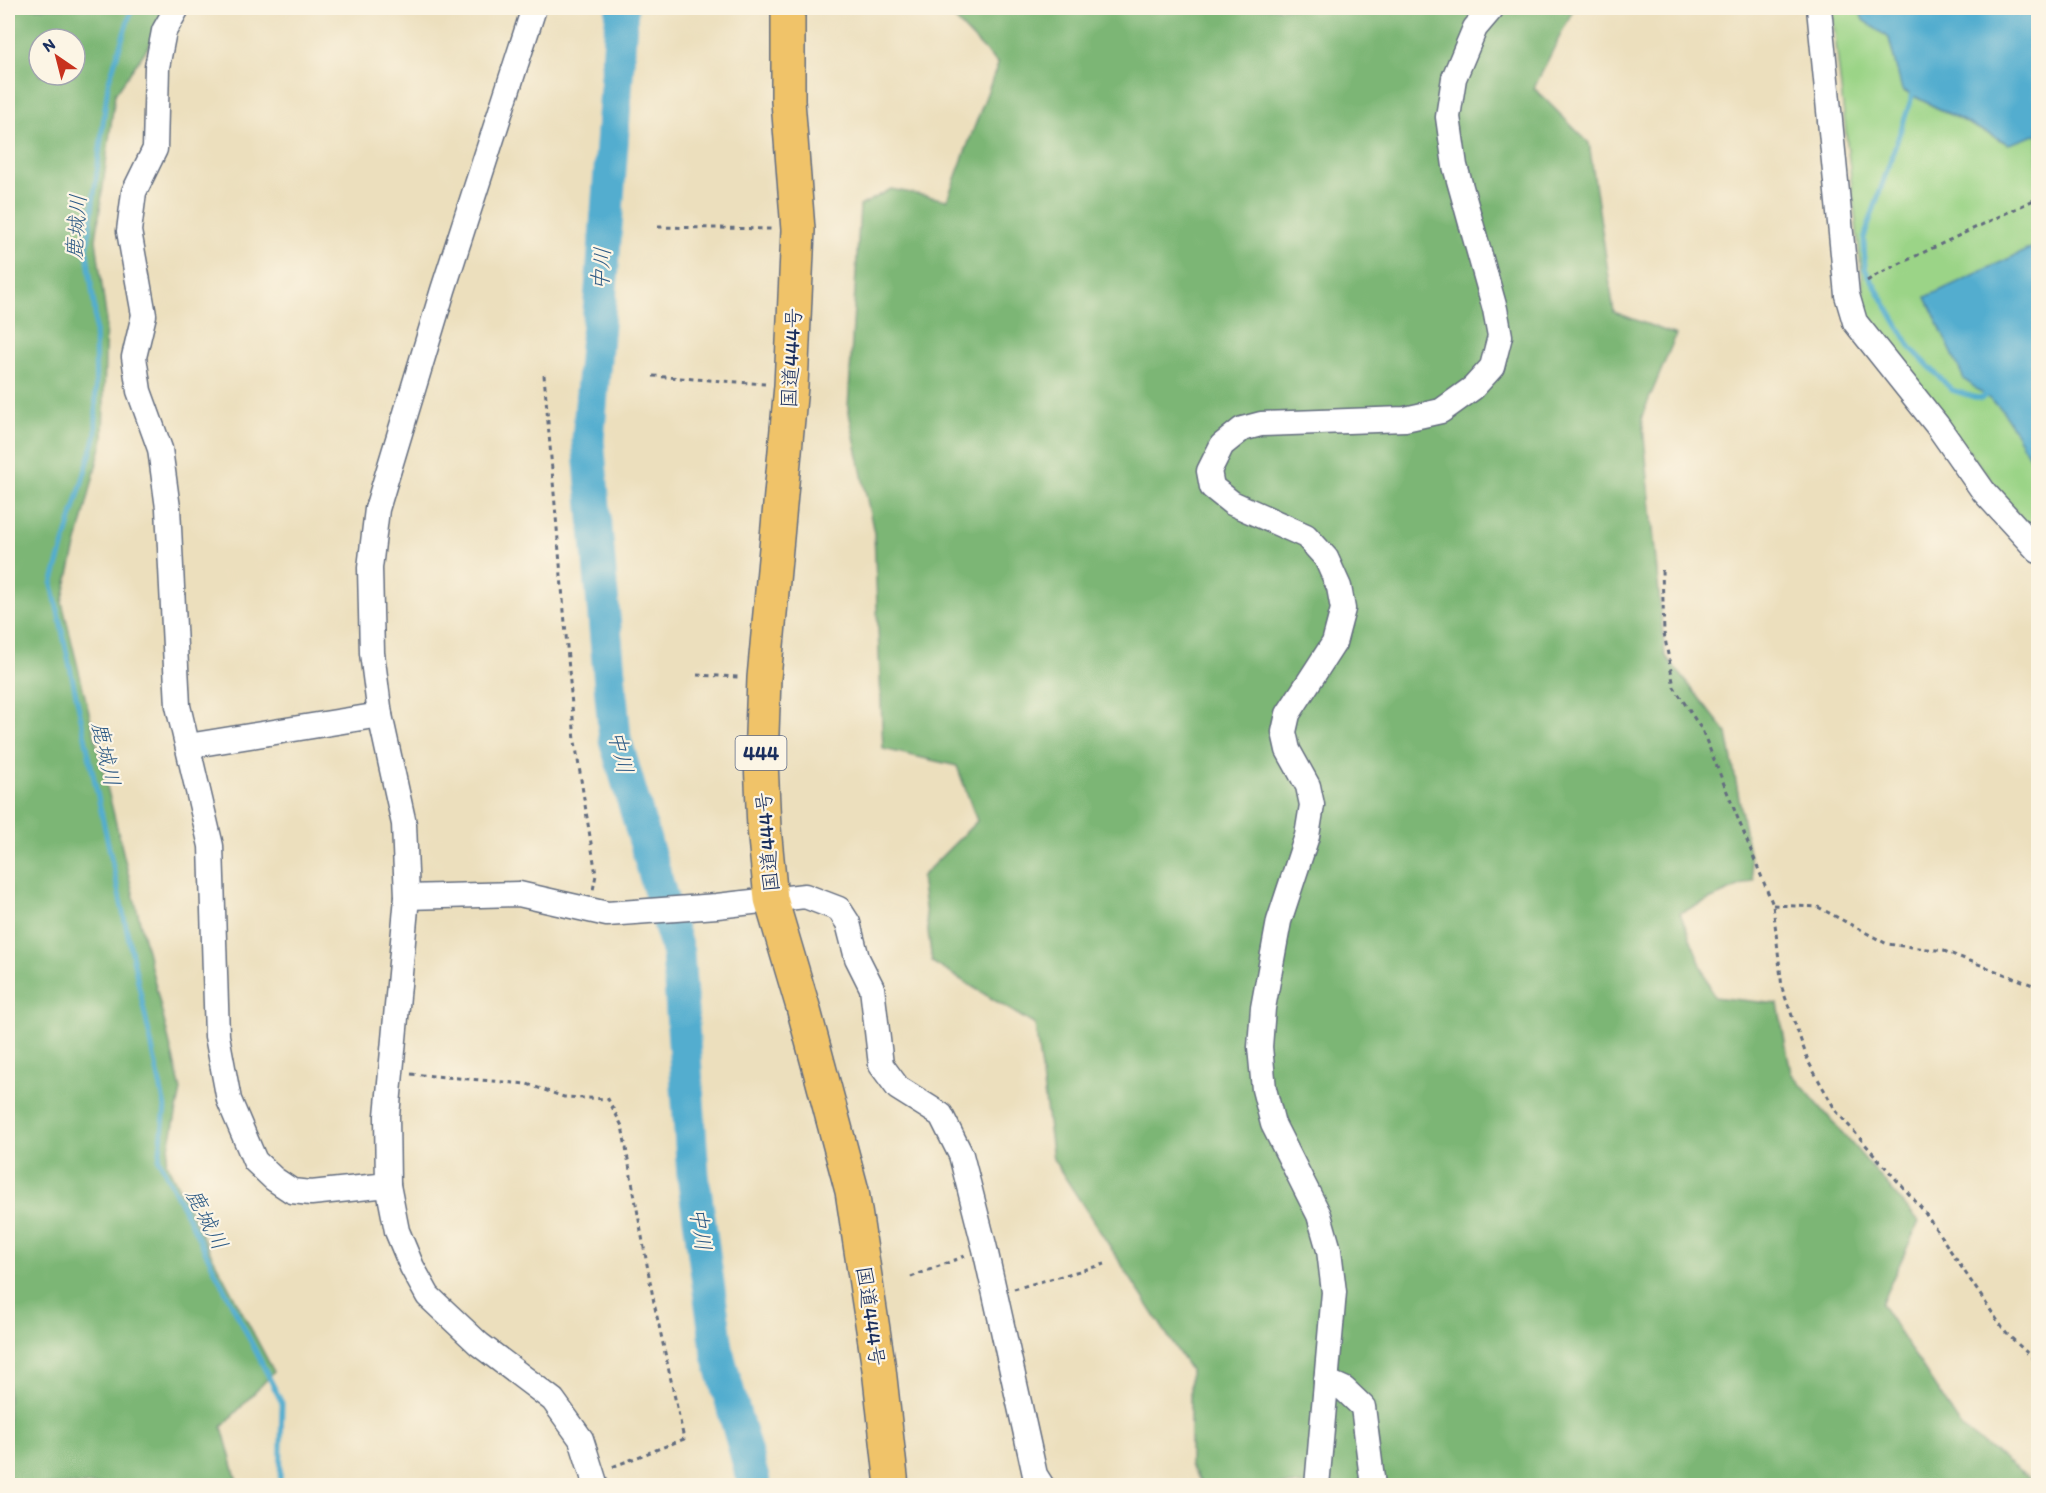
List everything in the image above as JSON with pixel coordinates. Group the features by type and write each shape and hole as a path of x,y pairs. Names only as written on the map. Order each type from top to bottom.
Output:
{"highway":[{"name":"国道444号","path":"788,8 788,101 798,230 791,386 764,678 761,761 771,899 803,1006 852,1191 879,1369 892,1485"}],"street":[{"path":"177,8 164,31 157,67 155,149 134,192 129,231 144,315 134,357 139,391 160,449 168,508 178,706 211,846 217,1036 229,1100 255,1161 274,1179 292,1191 311,1193 388,1185"},
{"path":"534,8 440,301 377,509 371,579 372,653 380,715 404,824 407,897 387,1116 388,1185 397,1231 412,1267 428,1296 478,1344 553,1400 581,1439 595,1480"},
{"path":"1317,1485 1334,1292 1329,1250 1318,1215 1273,1124 1264,1089 1260,1047 1263,1008 1279,921 1307,836 1312,805 1308,786 1288,750 1284,732 1288,714 1334,643 1343,609 1339,587 1326,558 1306,536 1232,502 1212,487 1209,471 1222,445 1242,429 1261,424 1405,419 1440,411 1473,388 1492,367 1500,336 1495,309 1455,166 1448,117 1454,78 1475,28 1492,8"},
{"path":"1819,8 1847,294 1855,322 1937,424 1984,492 2038,551"},
{"path":"188,746 380,715"},
{"path":"407,897 519,894 598,912 717,906 805,896 839,909 848,923 857,958 872,988 881,1065 898,1088 940,1115 961,1155 985,1249 1035,1475 1042,1485"},
{"path":"1326,1381 1344,1389 1363,1407 1373,1485"}],"path":[{"path":"1864,283 1878,274 2038,198"},
{"path":"658,226 798,230"},
{"path":"544,375 574,741 596,875 598,912"},
{"path":"653,376 791,386"},
{"path":"1662,570 1664,633 1674,687 1702,730 1773,905 1782,987 1809,1063 1836,1111 1923,1210 2006,1333 2038,1363"},
{"path":"697,675 764,678"},
{"path":"1773,905 1818,908 1887,944 1944,951 2038,987"},
{"path":"390,1073 527,1084 564,1097 608,1099 613,1108 622,1126 654,1303 684,1439 595,1480"},
{"path":"911,1277 985,1249"},
{"path":"995,1294 1105,1264"}],"green space":[{"path":"8,8 171,8 156,36 115,94 96,240 106,316 103,439 62,602 181,1090 166,1162 208,1248 274,1372 222,1427 238,1485 8,1485"},
{"path":"944,8 1574,8 1534,88 1589,143 1614,312 1676,335 1642,416 1665,655 1727,733 1754,880 1680,913 1714,997 1778,1004 1791,1073 1919,1222 1881,1304 1962,1428 2038,1485 1203,1485 1190,1465 1190,1370 1053,1159 1035,1025 932,962 921,877 977,821 957,766 883,749 874,533 848,408 860,206 891,189 947,200 998,64"},
{"path":"1832,8 1859,8 1863,20 1889,38 1903,91 2008,144 2038,134 2038,245 1926,297 1964,378 2002,409 2038,472 2038,540 1867,321"}],"water":[{"path":"1859,8 2038,8 2038,134 2009,144 1902,90 1889,38 1863,20"},
{"path":"2038,245 2038,472 2002,409 1964,379 1926,297"}],"waterway":[{"name":"鹿城川","path":"132,8 108,84 87,251 95,313 96,435 52,584 165,1107 159,1160 282,1403 280,1486"},
{"name":"中川","path":"622,8 588,440 615,739 678,953 693,1175 718,1355 755,1486"},
{"path":"1914,91 1864,238 1865,269 1911,348 1952,390 1981,399 1989,392"}]}
